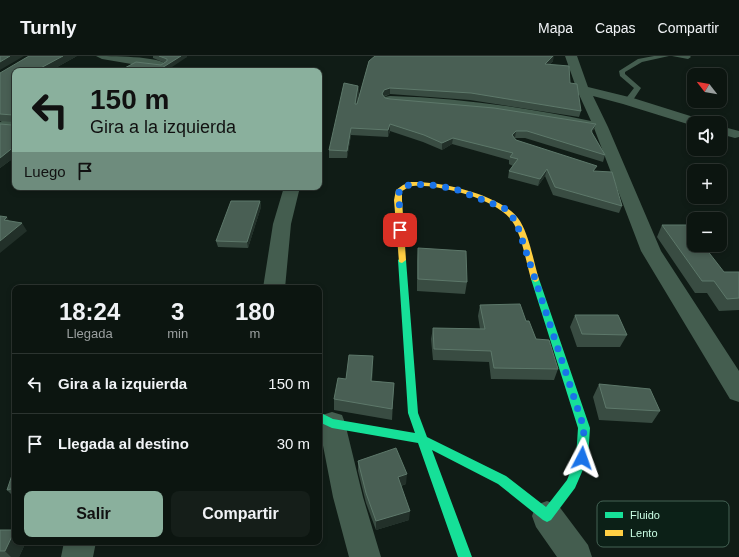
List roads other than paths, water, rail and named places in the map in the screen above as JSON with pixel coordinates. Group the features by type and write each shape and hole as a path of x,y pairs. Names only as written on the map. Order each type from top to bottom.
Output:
{"street":[{"path":"102,56 143,63 159,61"},
{"path":"571,56 582,90 601,127 651,250 739,392"},
{"path":"582,90 628,101 687,120"},
{"path":"390,100 454,102 524,112 601,127"},
{"path":"727,132 735,134"},
{"path":"598,167 620,175"},
{"path":"465,557 421,440 413,413 398,200 399,190 411,184 432,185 455,189 504,208 516,221 584,428 582,458 571,484 547,516"},
{"path":"274,285 282,224 291,190"},
{"path":"365,557 326,420 421,440 502,480 547,516 576,557"},
{"path":"77,557 79,545"}],"lane":[{"path":"628,101 638,88 622,76 622,72 640,60 666,56"},
{"path":"675,56 688,57"}]}
